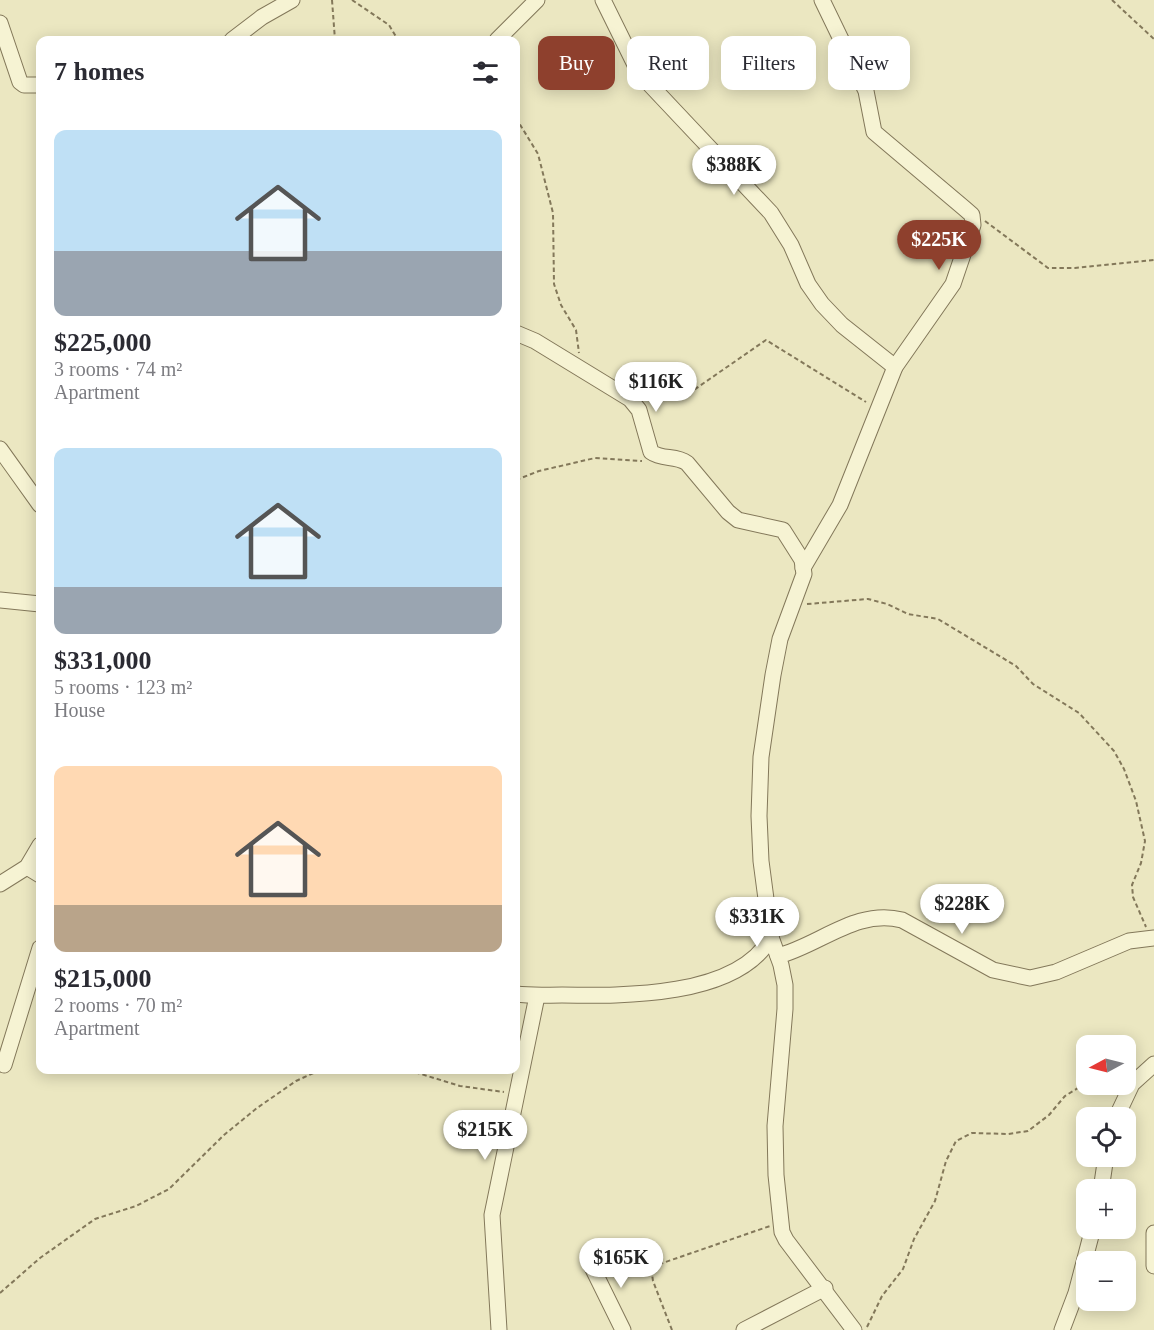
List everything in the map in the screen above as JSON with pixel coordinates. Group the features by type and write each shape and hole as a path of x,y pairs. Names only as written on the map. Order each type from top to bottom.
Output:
{"street":[{"path":"262,0 262,17"},
{"path":"237,36 262,17 291,0"},
{"path":"603,0 639,73 771,213 791,245 808,284 822,304 842,325 895,367"},
{"path":"803,568 840,505 860,449 895,367 953,284 973,225 972,215 912,161 883,142 874,132 867,91 822,0"},
{"path":"500,36 530,1"},
{"path":"0,22 20,81 24,85 36,85"},
{"path":"520,335 535,341 625,395 634,404 649,448 655,455 681,458 728,512 738,520 783,530 802,560 804,574 780,639 773,675 759,785 761,861 771,937 785,985 775,1126 781,1222 786,1240 825,1288 854,1330"},
{"path":"0,449 36,499"},
{"path":"0,600 36,604"},
{"path":"0,884 27,867 36,852"},
{"path":"27,867 36,873"},
{"path":"778,957 808,947 861,920 886,916 902,920 993,970 1030,978 1056,972 1129,941 1152,937"},
{"path":"520,994 618,997 665,992 729,973 763,952 771,937"},
{"path":"4,1065 36,961"},
{"path":"520,1072 537,996"},
{"path":"1121,1107 1132,1084 1154,1064"},
{"path":"500,1330 492,1215 519,1074"},
{"path":"1154,1233 1154,1266"},
{"path":"1062,1330 1076,1293 1090,1239"},
{"path":"590,1263 623,1330"},
{"path":"744,1330 825,1288"}],"path":[{"path":"332,0 335,36"},
{"path":"352,0 389,25 396,36"},
{"path":"1112,0 1154,39"},
{"path":"520,125 538,154 553,213 554,284 561,305 576,330 582,370"},
{"path":"972,215 990,223 1048,268 1075,268 1154,260"},
{"path":"632,387 657,394 688,394 766,340 879,409"},
{"path":"520,478 539,471 595,458 645,461"},
{"path":"793,608 811,603 842,603 868,599 887,603 908,614 938,619 1016,666 1033,684 1079,713 1114,751 1124,769 1136,801 1145,841 1141,863 1132,885 1133,897 1152,937"},
{"path":"0,1293 40,1258 95,1219 136,1206 169,1189 249,1115 296,1081 311,1074"},
{"path":"421,1074 460,1086 515,1094"},
{"path":"866,1330 882,1296 903,1269 914,1239 935,1201 946,1161 956,1140 972,1133 1008,1134 1028,1131 1049,1115 1065,1096 1076,1089"},
{"path":"672,1330 653,1281 651,1267 781,1222"}]}
